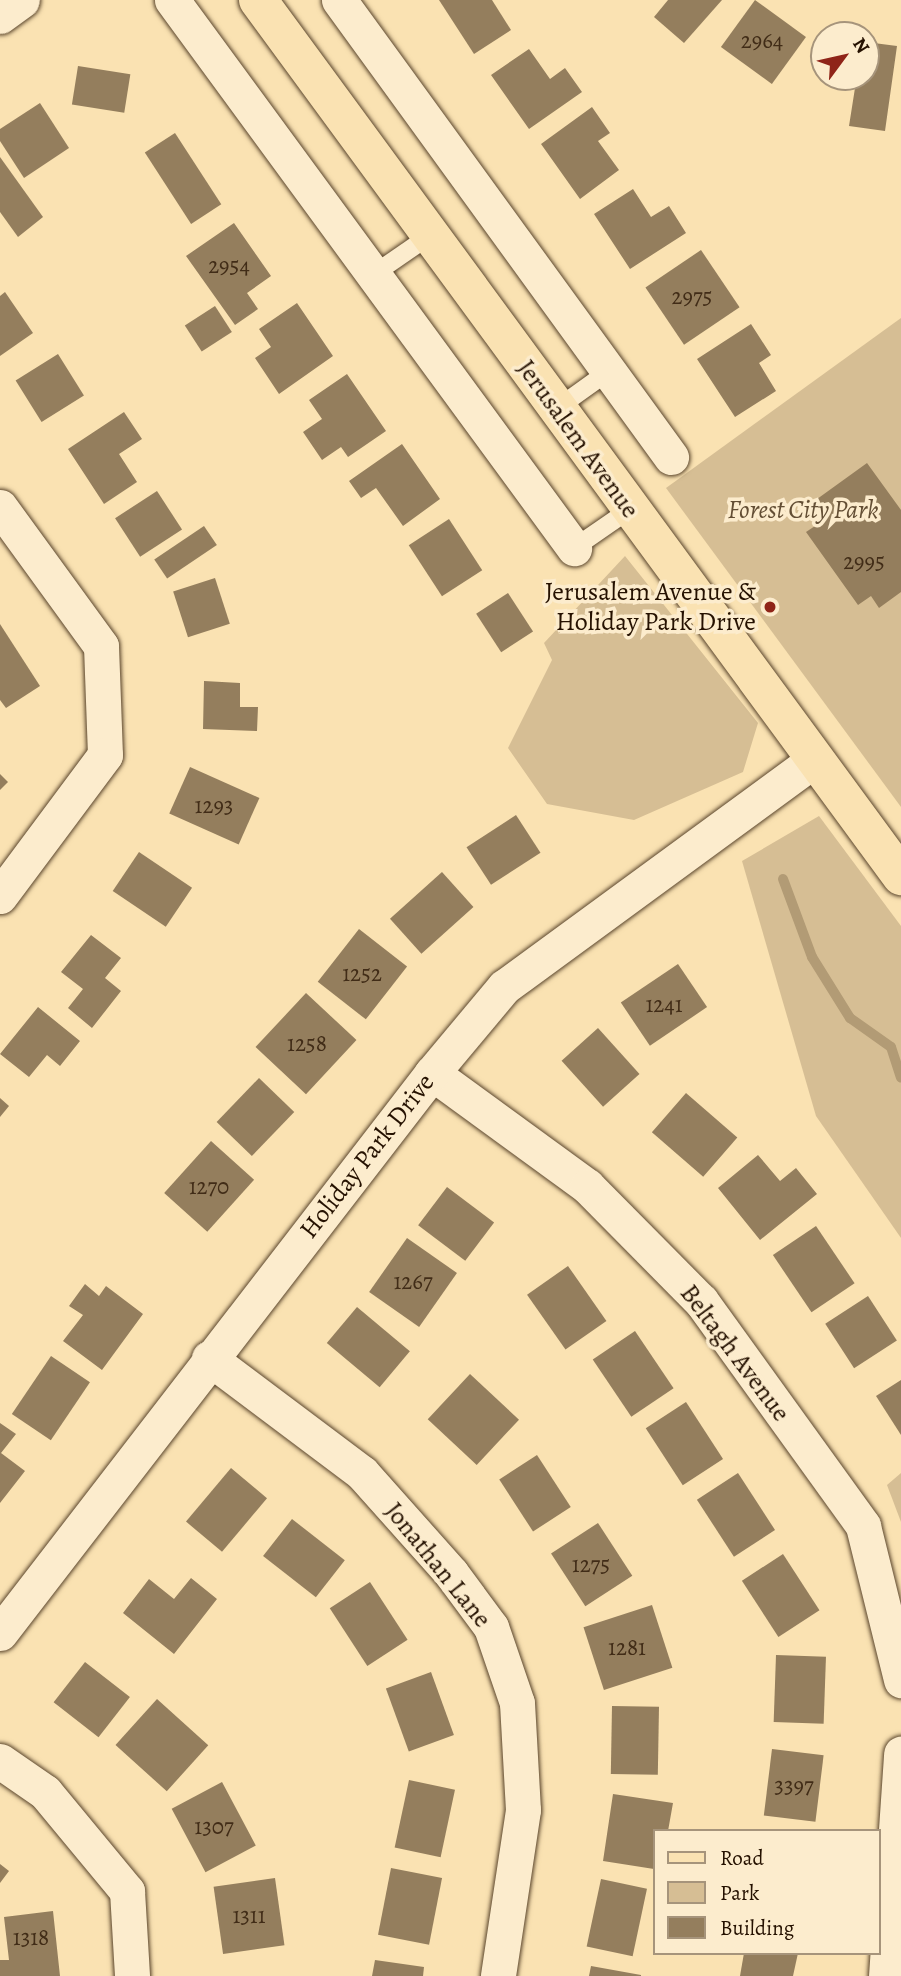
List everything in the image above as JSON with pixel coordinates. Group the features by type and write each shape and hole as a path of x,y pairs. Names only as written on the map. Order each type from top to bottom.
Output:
{"main road":[{"name":"Jerusalem Avenue","path":"258,0 629,510 901,876"}],"street":[{"path":"0,16 22,0"},
{"path":"172,0 574,548"},
{"path":"339,0 671,457"},
{"path":"0,507 101,646 105,755 0,897"},
{"name":"Holiday Park Drive","path":"0,1633 209,1358 432,1073 504,987 814,760"},
{"name":"Beltagh Avenue","path":"432,1073 587,1186 701,1301 863,1526 901,1680"},
{"name":"Jonathan Lane","path":"209,1358 362,1473 451,1573 491,1627 517,1703 523,1810 498,1976"},
{"path":"886,1976 901,1754"},
{"path":"0,1761 45,1792 127,1891 132,1976"}],"lane":[{"path":"374,274 429,236"},
{"path":"556,410 609,371"},
{"path":"574,548 629,510"}],"green space":[{"name":"Forest City Park","path":"901,318 901,807 666,488"},
{"path":"625,556 758,723 743,772 634,820 547,804 508,748 552,660 544,643"},
{"path":"819,816 901,926 901,1238 816,1116 742,861"},
{"path":"901,1473 901,1522 887,1485"}],"building":[{"path":"439,0 492,0 511,30 474,54"},
{"path":"668,0 722,0 684,43 654,17"},
{"path":"755,0 806,37 772,84 721,47"},
{"path":"880,44 897,46 885,131 849,126 855,91 880,91"},
{"path":"529,49 550,79 565,68 582,92 529,129 491,75"},
{"path":"78,66 130,74 124,113 72,105"},
{"path":"40,103 69,148 24,178 0,141 0,129"},
{"path":"592,107 610,133 598,141 619,170 580,199 541,144"},
{"path":"175,133 221,204 191,224 145,153"},
{"path":"0,157 43,217 18,237 0,212"},
{"path":"633,189 651,217 669,206 686,233 630,269 594,214"},
{"path":"234,223 271,276 247,293 258,309 235,325 186,256"},
{"path":"701,250 740,307 684,345 645,287"},
{"path":"5,292 33,333 0,356 0,296"},
{"path":"297,303 333,356 279,394 255,358 271,347 259,329"},
{"path":"215,306 232,332 202,352 185,326"},
{"path":"751,324 771,355 759,363 776,391 735,417 697,359"},
{"path":"58,354 84,396 42,422 16,380"},
{"path":"347,374 386,431 348,457 341,447 322,460 303,432 322,419 309,400"},
{"path":"124,412 142,439 119,454 137,482 104,504 68,449"},
{"path":"402,444 440,499 403,526 376,488 361,498 349,481"},
{"path":"867,463 901,510 901,592 879,608 871,596 858,605 806,532 818,524 806,507"},
{"path":"157,491 182,530 140,557 115,518"},
{"path":"449,519 482,570 442,596 409,545"},
{"path":"204,526 217,545 167,579 154,560"},
{"path":"215,578 230,624 188,637 173,592"},
{"path":"508,593 533,632 501,652 476,614"},
{"path":"0,624 40,686 6,708 0,700"},
{"path":"204,681 240,683 240,707 258,707 257,731 203,729"},
{"path":"190,767 259,798 239,845 169,814"},
{"path":"0,774 8,782 0,790"},
{"path":"516,815 541,853 491,885 467,847"},
{"path":"139,852 192,888 166,927 113,891"},
{"path":"442,872 473,907 421,954 390,919"},
{"path":"359,929 407,967 366,1019 318,982"},
{"path":"91,935 121,958 105,978 121,991 92,1028 68,1008 83,989 61,972"},
{"path":"678,964 707,1007 650,1046 621,1003"},
{"path":"306,993 356,1040 306,1094 256,1047"},
{"path":"38,1007 80,1041 60,1066 47,1055 29,1077 0,1054"},
{"path":"598,1028 639,1074 603,1107 562,1061"},
{"path":"259,1078 294,1112 252,1156 217,1122"},
{"path":"686,1093 737,1138 703,1177 652,1132"},
{"path":"0,1098 9,1106 0,1117"},
{"path":"211,1141 254,1180 207,1232 164,1193"},
{"path":"758,1155 780,1181 796,1168 817,1194 760,1240 718,1188"},
{"path":"447,1187 494,1223 465,1261 418,1225"},
{"path":"816,1226 855,1283 811,1312 773,1255"},
{"path":"407,1238 457,1273 419,1327 369,1292"},
{"path":"568,1266 606,1321 565,1350 527,1295"},
{"path":"85,1284 99,1296 106,1286 143,1314 102,1370 63,1341 83,1315 69,1306"},
{"path":"868,1296 897,1340 854,1368 825,1324"},
{"path":"357,1307 410,1351 380,1387 327,1343"},
{"path":"635,1331 674,1388 631,1417 593,1360"},
{"path":"51,1356 90,1382 51,1440 12,1414"},
{"path":"470,1374 519,1420 477,1465 428,1419"},
{"path":"901,1380 901,1435 876,1396"},
{"path":"686,1402 723,1459 683,1485 646,1428"},
{"path":"0,1423 16,1434 1,1453 25,1471 0,1503"},
{"path":"537,1455 571,1507 533,1532 499,1480"},
{"path":"231,1468 267,1498 222,1552 186,1522"},
{"path":"738,1473 775,1530 734,1557 697,1500"},
{"path":"292,1519 345,1560 316,1597 263,1556"},
{"path":"598,1523 632,1576 585,1606 551,1553"},
{"path":"783,1554 819,1610 778,1637 742,1581"},
{"path":"191,1578 217,1599 174,1654 123,1613 149,1579 174,1599"},
{"path":"370,1582 408,1640 367,1666 330,1608"},
{"path":"652,1605 672,1668 604,1690 584,1627"},
{"path":"776,1655 826,1657 824,1724 774,1722"},
{"path":"85,1662 130,1697 99,1737 54,1702"},
{"path":"431,1672 454,1735 409,1751 386,1688"},
{"path":"157,1699 208,1745 167,1791 116,1745"},
{"path":"612,1706 659,1707 658,1775 611,1774"},
{"path":"772,1749 824,1755 815,1822 764,1816"},
{"path":"409,1780 455,1790 441,1857 395,1847"},
{"path":"222,1782 256,1846 205,1872 172,1809"},
{"path":"613,1794 673,1803 668,1829 652,1829 652,1869 603,1861"},
{"path":"0,1864 9,1871 0,1883"},
{"path":"391,1868 442,1878 429,1945 378,1935"},
{"path":"275,1878 284,1945 223,1954 214,1887"},
{"path":"601,1879 647,1889 633,1956 587,1946"},
{"path":"53,1911 60,1976 0,1976 0,1960 9,1960 4,1917"},
{"path":"744,1955 798,1955 793,1976 740,1976"},
{"path":"375,1960 424,1967 423,1976 372,1976"},
{"path":"591,1966 641,1975 641,1976 589,1976"}],"waterway":[{"path":"783,879 812,957 850,1018 891,1047 901,1077"}],"place":[{"name":"Jerusalem Avenue & Holiday Park Drive","path":"770,607"}]}
